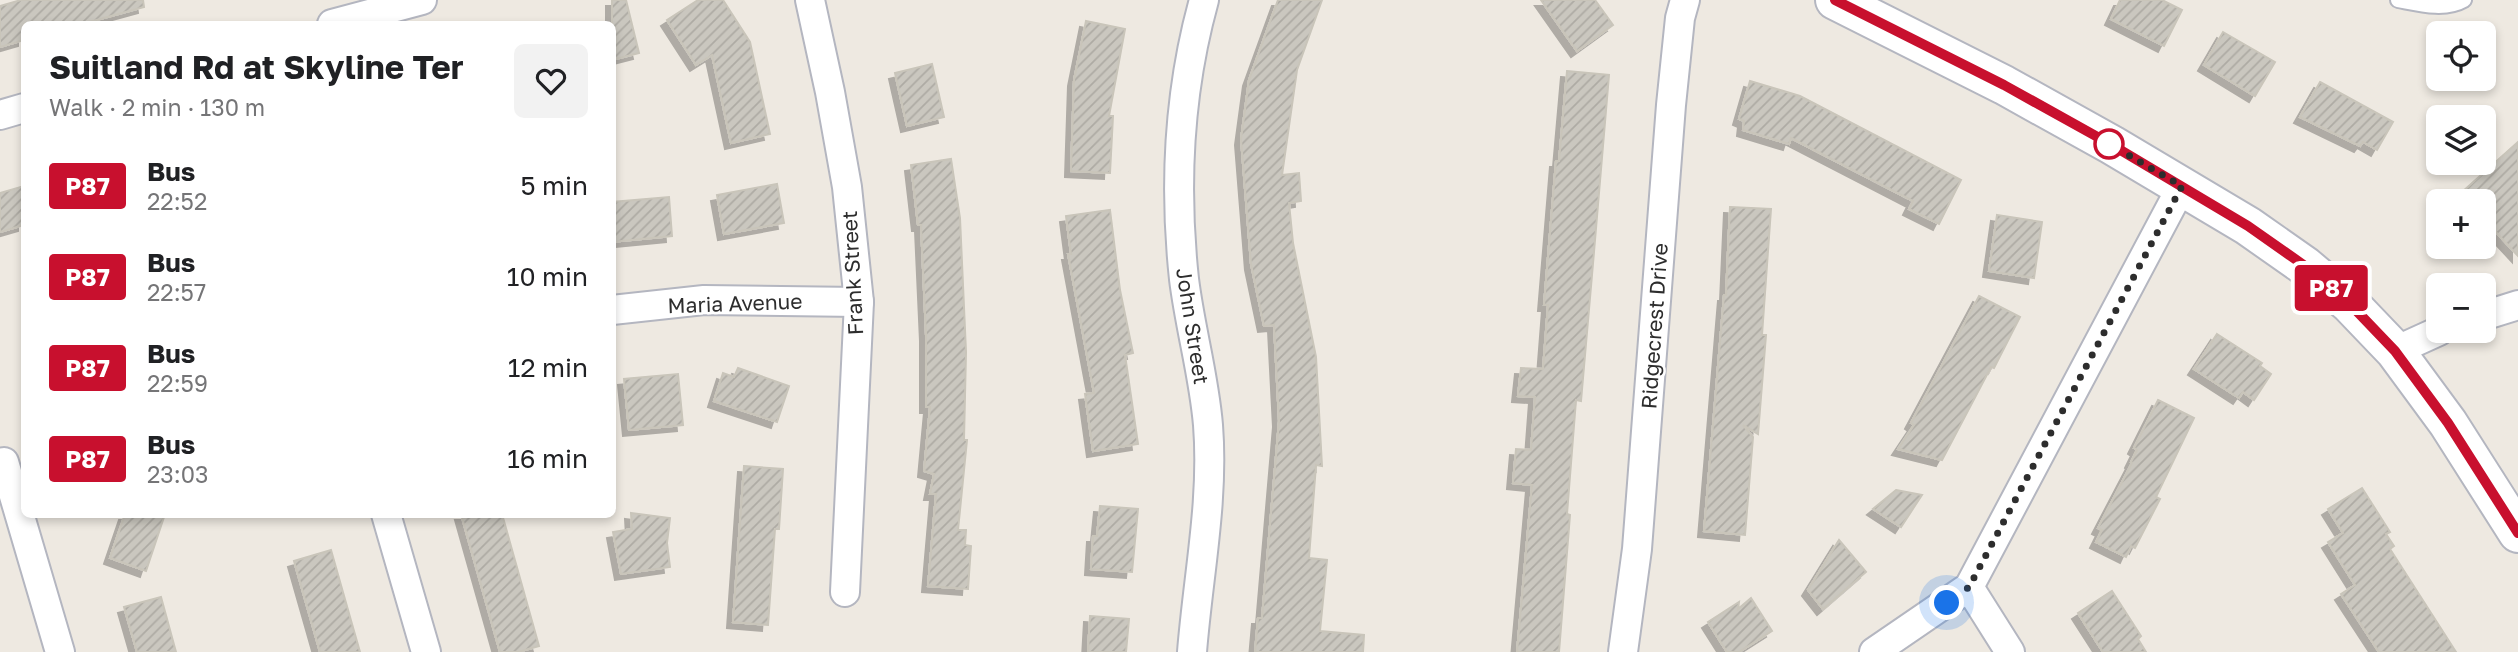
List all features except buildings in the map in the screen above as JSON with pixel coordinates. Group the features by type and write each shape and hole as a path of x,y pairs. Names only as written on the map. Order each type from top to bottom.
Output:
{"main road":[{"path":"1835,0 2004,85 2182,186 2248,226 2305,266 2350,304 2395,351 2448,423 2518,533"}],"street":[{"path":"343,21 422,0"},
{"name":"Frank Street","path":"810,0 847,187 859,302 845,592"},
{"name":"John Street","path":"1192,652 1197,588 1209,507 1208,425 1184,279 1178,175 1186,90 1196,27 1204,0"},
{"name":"Ridgecrest Drive","path":"1623,652 1637,549 1671,105 1680,18 1685,0"},
{"path":"0,115 21,109"},
{"path":"1874,652 1969,587 2182,186"},
{"name":"Maria Avenue","path":"616,310 705,300 859,302"},
{"path":"2496,312 2518,305"},
{"path":"2395,351 2426,337"},
{"path":"9,460 21,505"},
{"path":"24,518 60,652"},
{"path":"387,518 426,652"},
{"path":"1969,587 2010,652"}],"lane":[{"path":"2398,0 2431,6 2460,3 2464,0"}],"bus line":[{"name":"P87","path":"1835,0 2004,85 2112,145 2248,226 2305,266 2350,304 2395,351 2448,423 2518,533"}],"route":[{"path":"1947,603 1969,587 2182,186 2109,144"}]}
